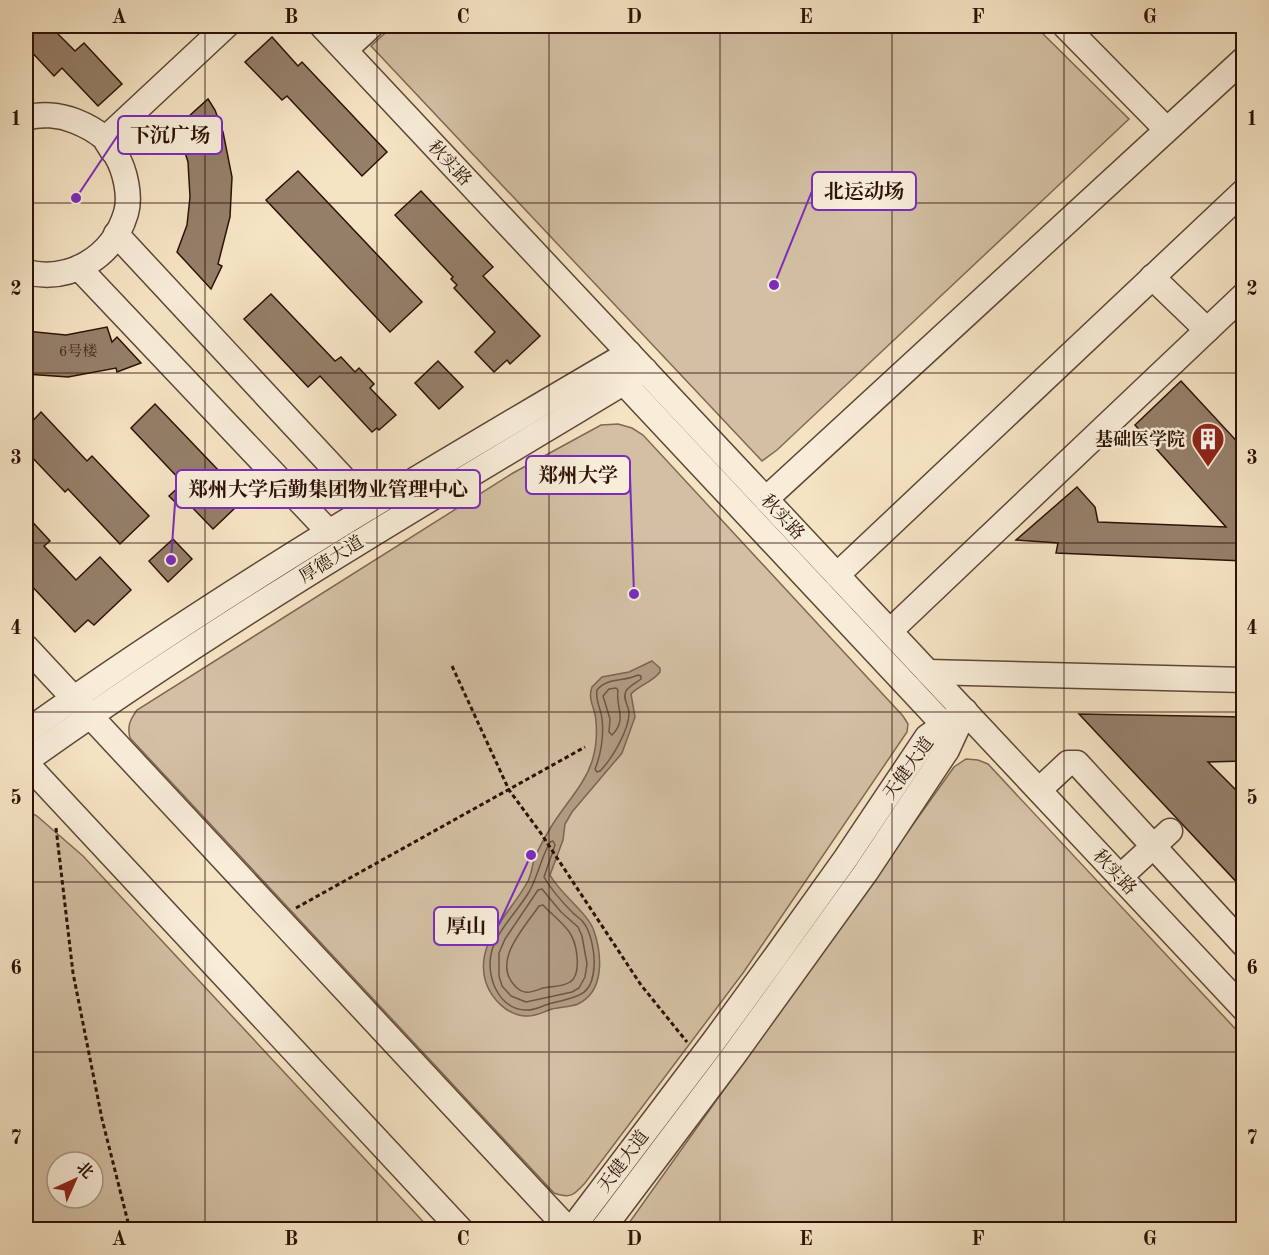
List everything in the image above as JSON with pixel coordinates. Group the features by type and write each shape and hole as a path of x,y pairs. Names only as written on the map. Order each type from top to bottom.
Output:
{"lane":[{"path":"106,138 226,26"},
{"name":"秋实路","path":"322,26 1120,877 1242,1003"},
{"path":"345,50 371,26"},
{"path":"1065,26 1167,129"},
{"path":"766,499 1244,59"},
{"path":"26,272 57,275 79,268 107,248 127,211 122,169 106,138 83,124 69,119 28,113"},
{"path":"837,575 1244,191"},
{"path":"116,234 370,507"},
{"path":"79,268 329,532"},
{"path":"1152,277 1207,330"},
{"path":"890,632 1244,295"},
{"name":"厚德大道","path":"26,762 81,707 329,532 628,352"},
{"name":"厚德大道","path":"26,732 81,707 645,370"},
{"path":"624,383 944,725"},
{"path":"26,647 570,1230"},
{"path":"928,672 1244,680"},
{"name":"天健大道","path":"570,1230 700,1059 846,858 927,737 965,711"},
{"name":"天健大道","path":"602,1230 734,1055 866,872 947,750 965,711"},
{"path":"26,762 461,1230"},
{"path":"1039,790 1068,763 1077,763 1162,839 1244,945"},
{"path":"1120,877 1162,839"}],"path":[{"path":"452,666 509,790 540,831 641,985 700,1059"},
{"path":"278,918 585,747"},
{"path":"56,826 73,973 102,1119 130,1230"}],"shaded area":[{"path":"393,26 1035,26 1129,119 777,450 762,461 371,46"},
{"path":"618,424 632,428 643,435 908,724 907,732 743,973 585,1183 575,1193 564,1196 554,1193 130,738 129,727 137,710 513,473 601,425"},
{"path":"966,759 988,764 1243,1037 1243,1229 624,1230 954,767"},
{"path":"26,810 37,816 83,856 430,1229 26,1229"}],"water":[{"path":"652,661 660,668 660,672 631,694 635,717 622,753 572,812 565,824 563,840 550,875 591,924 599,951 597,982 587,998 578,1004 532,1016 512,1013 496,1000 486,983 483,968 489,942 528,881 546,835 590,768 596,735 596,717 591,700 592,687 602,677 629,672"}],"building":[{"path":"26,26 50,26 75,51 84,43 122,84 98,106 62,68 54,76 26,46"},
{"path":"272,37 298,66 302,62 387,152 362,176 287,96 282,100 245,62"},
{"path":"208,99 215,110 223,132 232,177 230,217 218,264 222,266 211,289 177,252 187,225 190,197 188,162 177,127"},
{"path":"298,171 422,302 390,332 266,200"},
{"path":"421,191 493,267 483,276 540,336 510,364 507,360 494,372 475,352 495,332 454,288 457,285 451,279 453,277 395,215"},
{"path":"271,294 335,361 341,357 355,372 359,368 374,384 370,388 396,415 379,430 377,428 372,432 320,376 308,387 244,319"},
{"path":"107,327 112,342 117,337 141,363 117,372 116,368 68,377 26,374 26,331 66,335"},
{"path":"438,361 463,387 439,409 415,383"},
{"name":"基础医学院","path":"1181,381 1244,449 1244,561 1056,553 1058,543 1016,540 1077,487 1095,507 1098,522 1226,527 1135,425"},
{"path":"155,404 220,472 210,481 236,507 213,529 186,501 180,507 169,496 183,483 131,428"},
{"path":"41,412 87,461 92,456 149,516 120,544 68,489 65,492 26,451 26,428"},
{"path":"26,515 50,541 44,546 76,580 100,557 131,590 94,625 88,620 75,632 26,580"},
{"path":"173,539 192,559 168,582 149,561"},
{"path":"1079,714 1244,717 1244,761 1208,762 1244,798 1244,890"}],"place":[{"name":"下沉广场","path":"76,198"},
{"name":"北运动场","path":"774,285"},
{"name":"基础医学院","path":"1208,468"},
{"name":"郑州大学后勤集团物业管理中心","path":"171,560"},
{"name":"郑州大学","path":"634,594"},
{"name":"厚山","path":"531,855"}]}
